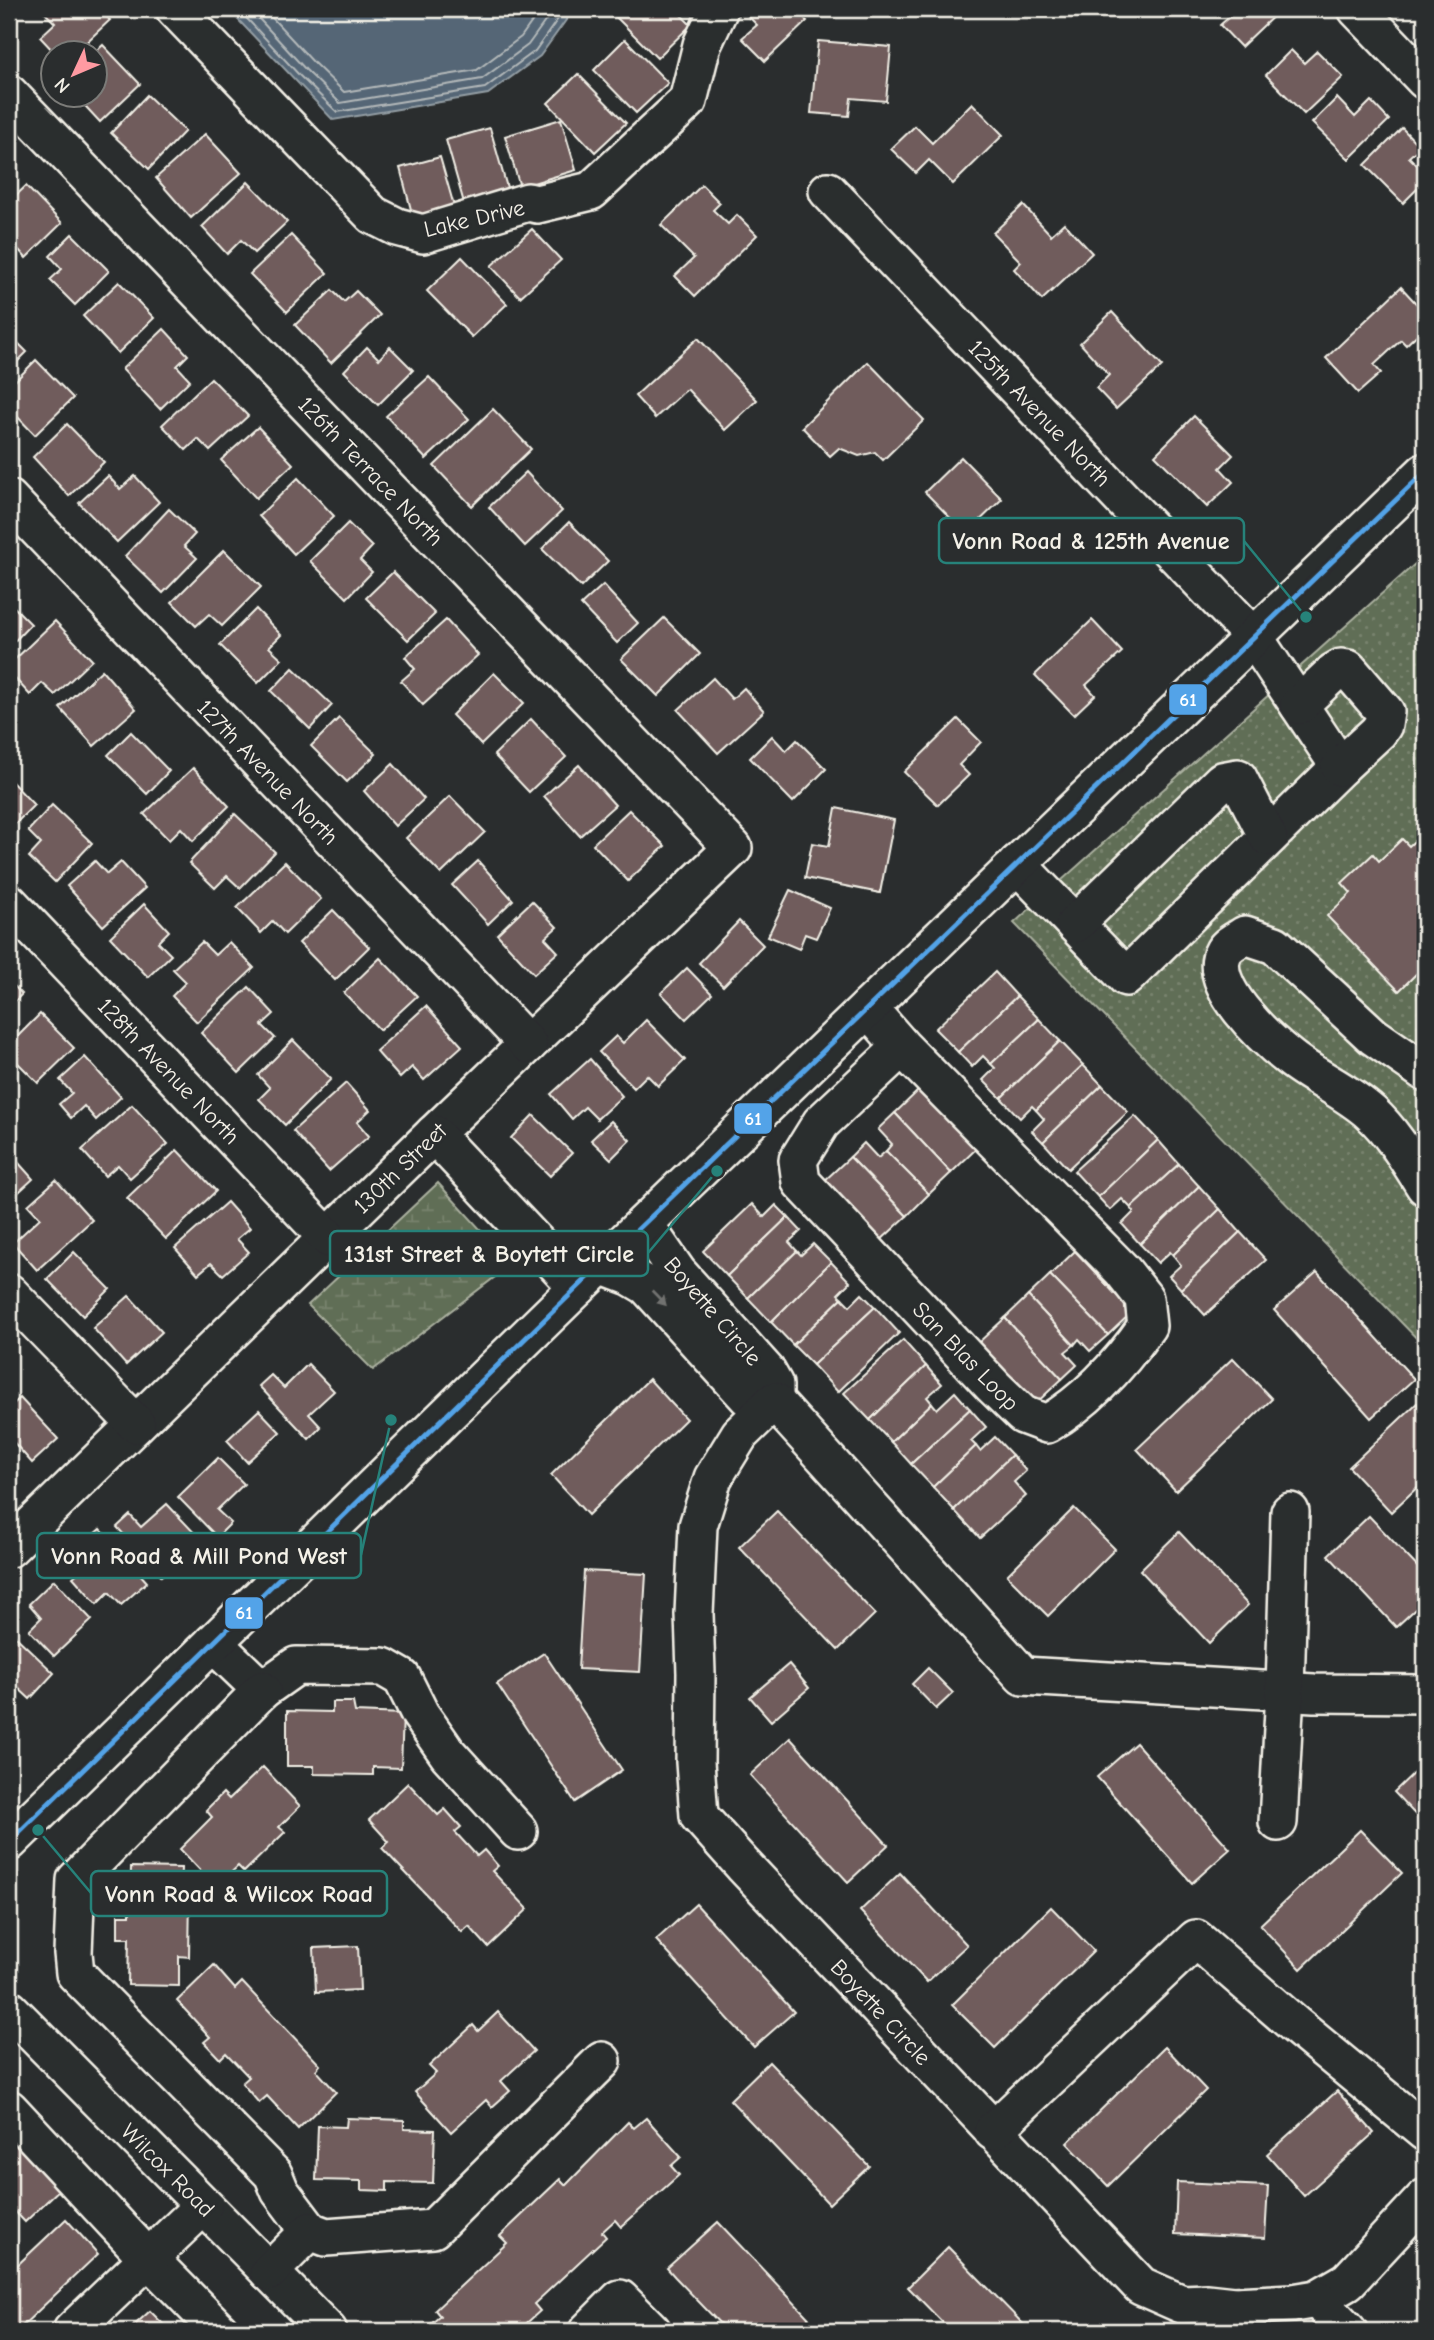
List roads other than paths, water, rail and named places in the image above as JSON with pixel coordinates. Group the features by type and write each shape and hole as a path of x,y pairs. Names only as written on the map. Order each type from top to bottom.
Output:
{"street":[{"name":"Lake Drive","path":"175,9 373,215 397,227 423,233 528,202 537,204 590,191 688,101 702,45 719,9"},
{"path":"1357,9 1425,80"},
{"name":"126th Terrace North","path":"9,94 733,848"},
{"name":"125th Avenue North","path":"828,191 1253,636 1340,767"},
{"path":"9,1842 589,1276 1425,472"},
{"name":"127th Avenue North","path":"9,499 528,1044"},
{"path":"1017,864 1126,977 1383,726 1385,712 1348,669 1341,668 1334,672 1299,705"},
{"path":"1075,924 1222,781 1238,778 1268,837"},
{"name":"130th Street","path":"9,1548 434,1134 733,848"},
{"name":"128th Avenue North","path":"9,904 328,1238"},
{"path":"1425,1072 1373,1036 1275,945 1245,935 1225,948 1219,965 1224,984 1235,1002 1290,1058 1370,1112 1396,1142 1425,1186"},
{"name":"San Blas Loop","path":"868,1009 902,1047 1122,1270 1144,1298 1147,1326 1124,1360 1069,1411 1047,1424 1023,1415 993,1386 801,1182 797,1160 821,1123 902,1047"},
{"path":"434,1134 589,1276"},
{"name":"Boyette Circle","path":"644,1224 677,1272 766,1371 774,1385 774,1401 1023,1676 1285,1691 1425,1694"},
{"name":"Boyette Circle","path":"589,1276 630,1276 647,1286 748,1397 759,1402 774,1401"},
{"path":"9,1293 136,1424"},
{"name":"Boyette Circle","path":"774,1401 740,1434 733,1445 713,1478 698,1526 694,1614 695,1762 699,1816 1141,2286 1206,2317 1234,2306 1317,2300 1348,2281 1425,2198"},
{"path":"1278,1822 1290,1512"},
{"path":"213,1643 262,1690"},
{"path":"518,1832 448,1754 420,1714 401,1678 383,1667 296,1666 262,1690 76,1881 72,1953 75,1973 273,2174 280,2191 310,2231 326,2237 433,2229 602,2061"},
{"path":"993,2131 1196,1939 1425,2132"},
{"name":"Wilcox Road","path":"9,2009 328,2331"},
{"path":"9,2109 220,2331"},
{"path":"72,2331 203,2206"},
{"path":"269,2272 310,2231"},
{"path":"588,2331 620,2299 652,2331"},
{"path":"1317,2300 1348,2331"}],"water":[{"path":"228,9 574,9 540,56 488,94 333,120"}],"place":[{"name":"Vonn Road & 125th Avenue","path":"1306,617"},
{"name":"131st Street & Boytett Circle","path":"717,1171"},
{"name":"Vonn Road & Mill Pond West","path":"391,1420"},
{"name":"Vonn Road & Wilcox Road","path":"38,1830"}]}
